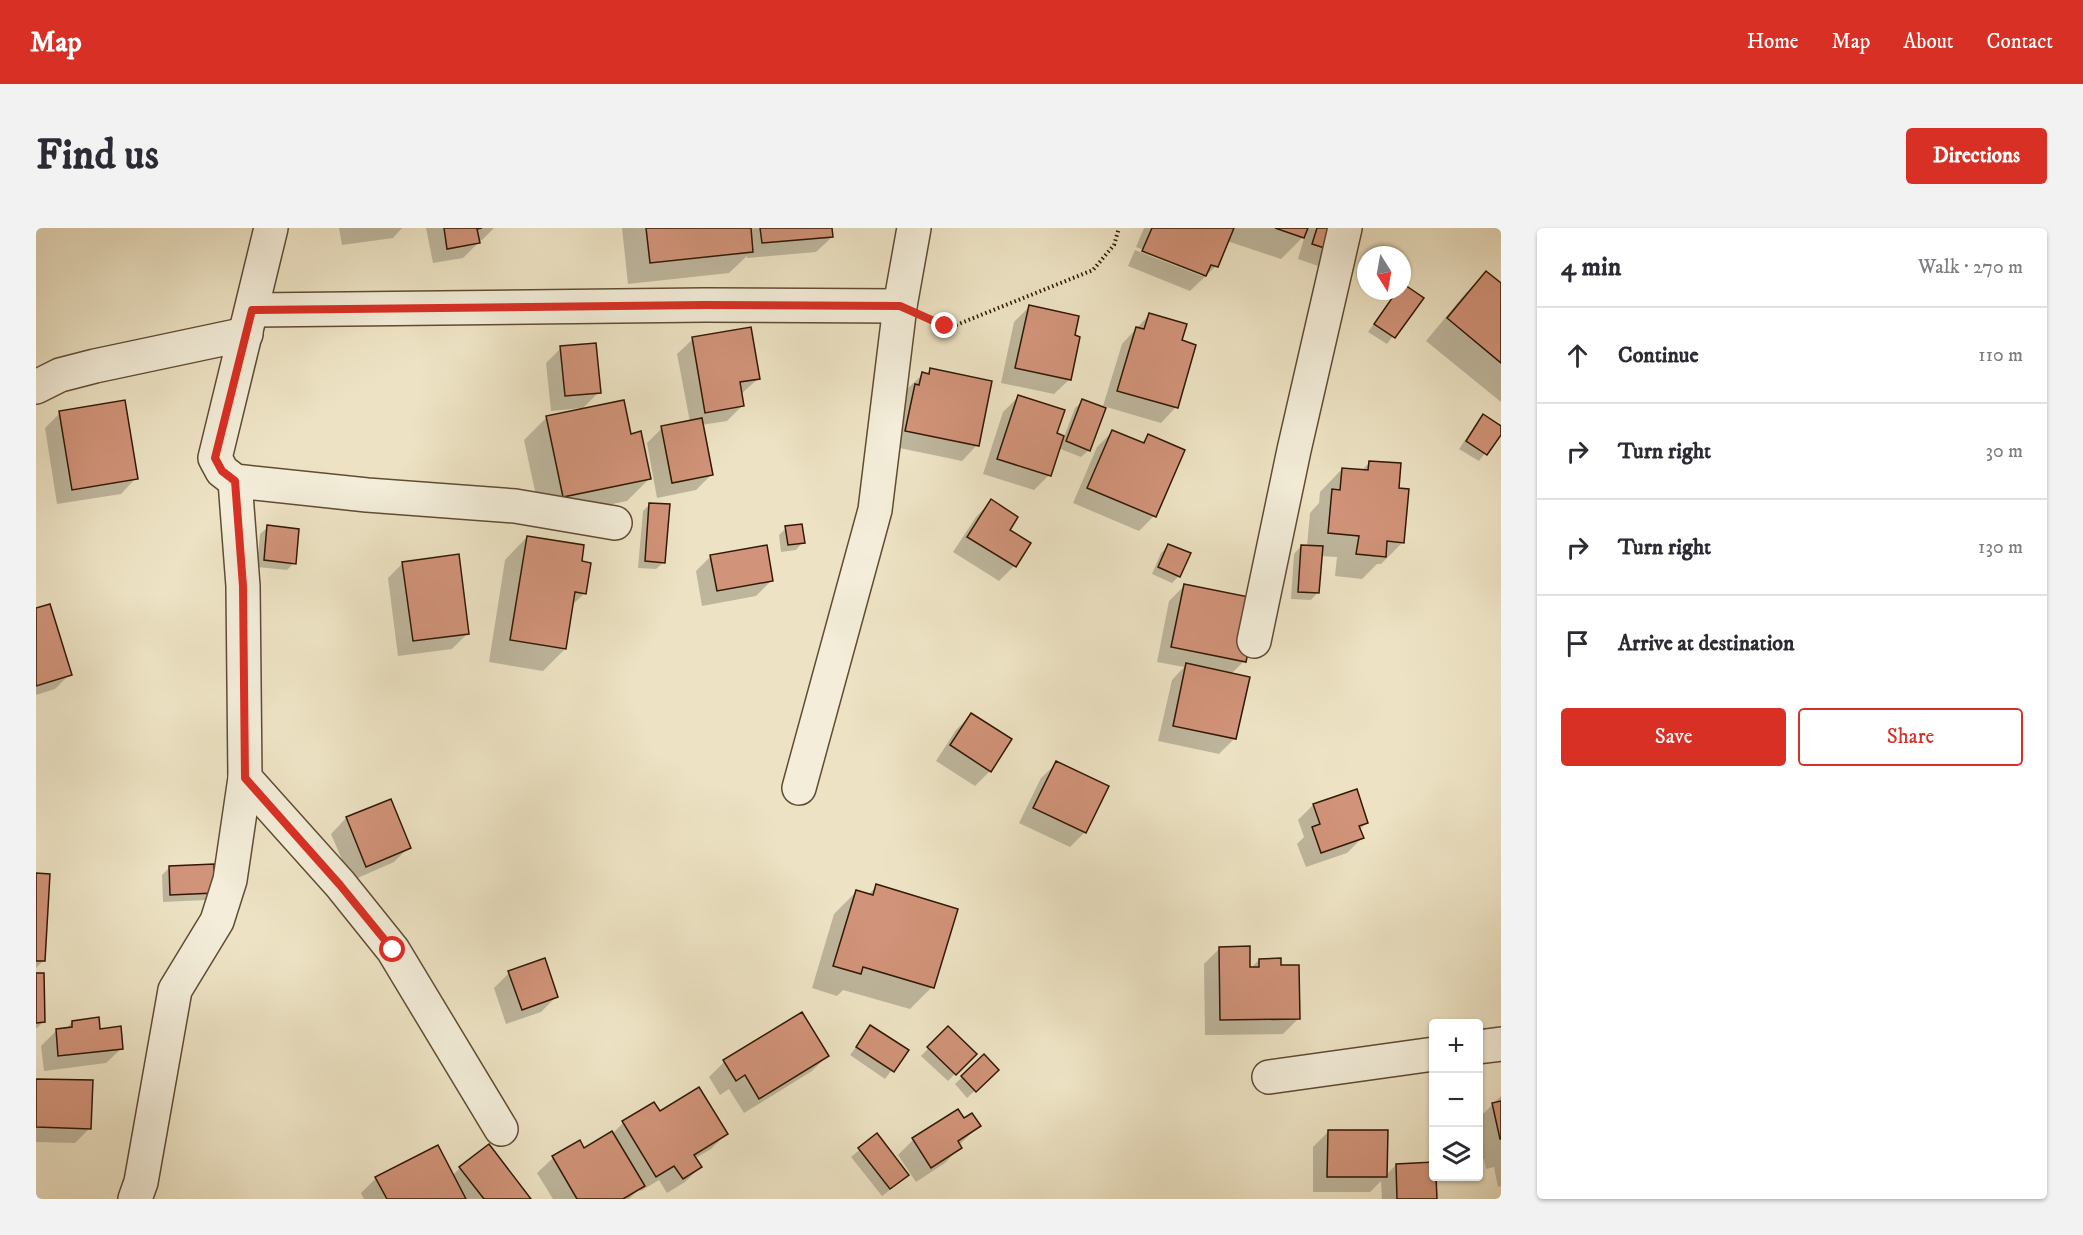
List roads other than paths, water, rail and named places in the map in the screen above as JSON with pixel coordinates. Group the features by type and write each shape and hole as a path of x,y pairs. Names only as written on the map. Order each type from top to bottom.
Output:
{"street":[{"path":"271,228 215,458 222,471 235,481 368,495 515,506 615,523"},
{"path":"799,788 875,510 900,306 914,228"},
{"path":"1254,641 1294,450 1345,228"},
{"path":"36,387 60,375 249,322 705,305 900,306"},
{"path":"135,1199 141,1182 175,990 217,921 227,891 245,778 243,586 235,481"},
{"path":"245,778 340,885 393,950 501,1129"},
{"path":"1483,1046 1501,1044"},
{"path":"1269,1077 1429,1055"}]}
